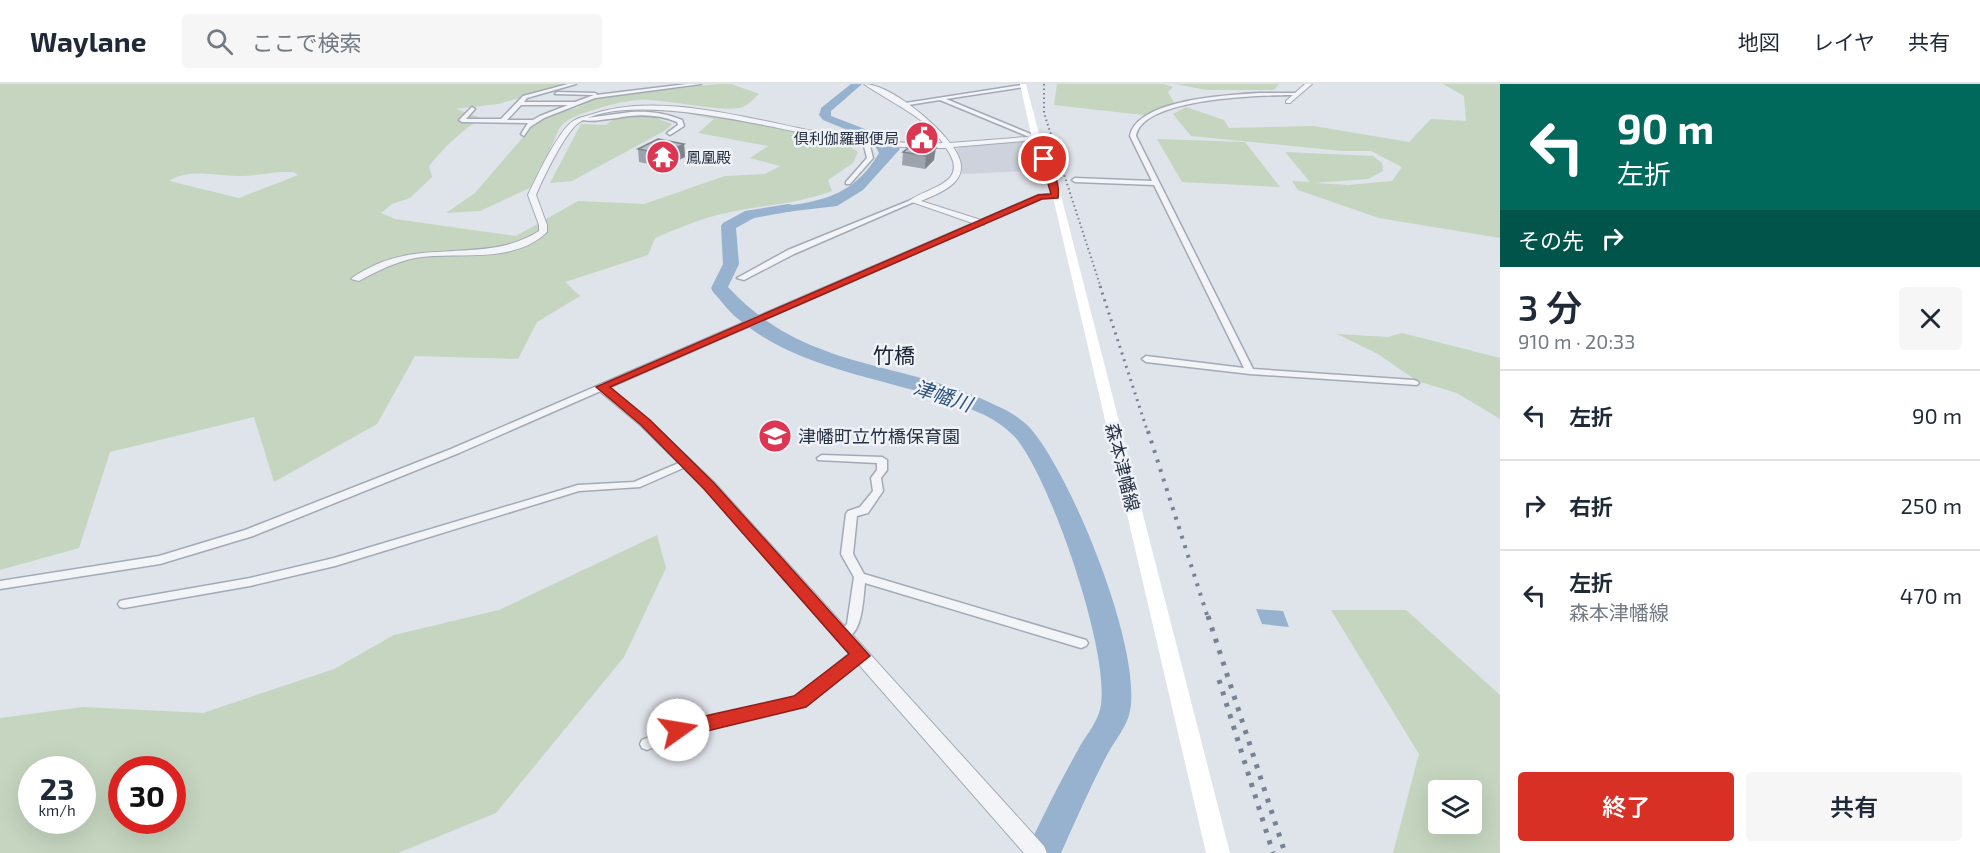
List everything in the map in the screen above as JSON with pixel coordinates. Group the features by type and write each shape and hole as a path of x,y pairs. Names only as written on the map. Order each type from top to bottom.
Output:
{"main road":[{"name":"森本津幡線","path":"1022,85 1036,138 1053,180 1055,196 1218,853"}],"street":[{"path":"503,121 525,97 574,84"},
{"path":"469,127 525,131 535,122 600,94 604,84"},
{"path":"544,93 600,94 642,87 699,84"},
{"path":"1011,84 1022,85"},
{"path":"1288,102 1309,84"},
{"path":"741,278 791,252 913,201 949,185 954,180 957,173 956,163 949,145 902,104 869,85"},
{"path":"902,104 1022,85"},
{"path":"1250,371 1133,136 1136,125 1164,110 1226,96 1296,94"},
{"path":"940,98 1036,138"},
{"path":"356,279 388,262 403,258 495,250 536,238 543,232 543,225 532,201 534,189 571,126 611,107 652,102 866,142 912,146 1036,138"},
{"path":"519,103 579,104"},
{"path":"472,109 462,120 535,122"},
{"path":"582,119 599,120 615,114 643,112 680,121 681,126 670,133"},
{"path":"848,183 870,158 866,142"},
{"path":"1075,180 1155,183"},
{"path":"0,585 160,560 249,533 455,451 1041,196 1055,196"},
{"path":"913,201 981,224"},
{"path":"1146,359 1250,371 1414,383"},
{"path":"602,387 645,423 686,463 862,656 1036,853"},
{"path":"822,458 882,460 882,470 876,478 878,491 864,510 852,514 847,554 860,577 853,626 842,635"},
{"path":"124,604 250,582 335,562 578,488 636,485 686,463"},
{"path":"860,577 1081,643"},
{"path":"647,744 678,730 800,702 853,659 862,656"}],"shaded area":[{"path":"1017,141 1028,144 1042,177 1029,171 962,174 957,149 960,147"}],"green space":[{"path":"0,84 568,84 498,104 456,109 481,118 435,159 429,166 432,177 410,198 392,204 381,213 395,219 516,236 578,201 644,204 725,176 765,174 780,166 750,158 768,146 698,133 714,119 651,106 629,107 633,105 672,106 842,142 858,152 853,163 828,180 832,191 796,201 735,211 704,219 655,238 648,255 565,282 580,296 537,322 518,359 415,356 377,424 274,482 254,417 110,452 79,548 0,570","holes":["294,172 298,175 239,198 169,181 194,174 250,176"]},
{"path":"731,84 759,94 745,106 737,108 711,108 639,100 626,101 581,114 568,120 559,129 534,186 480,211 446,213 475,193 530,129 552,114 577,108 594,98"},
{"path":"1057,84 1164,84 1173,87 1168,92 1176,106 1143,115 1054,105"},
{"path":"1175,84 1279,84 1274,90 1207,90"},
{"path":"1443,84 1500,84 1500,238 1379,218 1298,190 1292,181 1310,182 1285,152 1373,156 1382,163 1383,171 1368,179 1314,183 1348,185 1392,181 1402,167 1371,151 1342,151 1191,136 1173,114 1186,107 1224,120 1229,128 1314,126 1409,142 1431,119 1466,121 1464,96"},
{"path":"630,115 656,118 672,124 666,130 572,181 550,183 581,124 605,125 616,118"},
{"path":"1157,139 1245,142 1280,187 1182,182"},
{"path":"1402,333 1500,358 1500,419 1457,393 1417,381 1378,354 1337,334 1388,337"},
{"path":"657,535 666,568 624,657 496,813 398,853 0,853 0,718 83,707 203,713 334,669 394,635 499,610"},
{"path":"1331,610 1406,610 1500,695 1500,853 1393,853 1419,754"}],"water":[{"path":"835,97 846,98 829,111 831,116 891,139 900,149 863,190 837,206 759,215 757,210 811,202 841,191 867,170 879,153 872,140 823,120 819,115 821,109"},
{"path":"1256,609 1283,611 1289,627 1262,624"}],"building":[{"path":"658,139 684,144 663,154 638,149"},
{"path":"913,144 936,148 926,156 903,152"}],"waterway":[{"name":"津幡川","path":"827,117 825,110 857,84"},
{"name":"津幡川","path":"788,208 750,214 728,226 731,264 719,288 743,314 772,335 806,351 955,396 988,409 1005,419 1022,432 1036,452 1071,523 1102,612 1112,654 1117,688 1115,712 1095,747 1043,853"}],"railway":[{"path":"1044,84 1044,113 1101,288"},
{"path":"1100,286 1148,433"},
{"path":"1148,431 1208,618"},
{"path":"1208,616 1285,853"},
{"path":"1219,680 1273,853"}],"place":[{"name":"倶利伽羅郵便局","path":"922,138"},
{"name":"鳳凰殿","path":"663,157"},
{"name":"津幡町立竹橋保育園","path":"775,436"}],"district":[{"name":"竹橋","path":"894,354"}],"route":[{"path":"678,730 800,702 853,659 862,656 709,486 645,423 602,387 1041,196 1055,196 1053,180 1044,159"}]}
